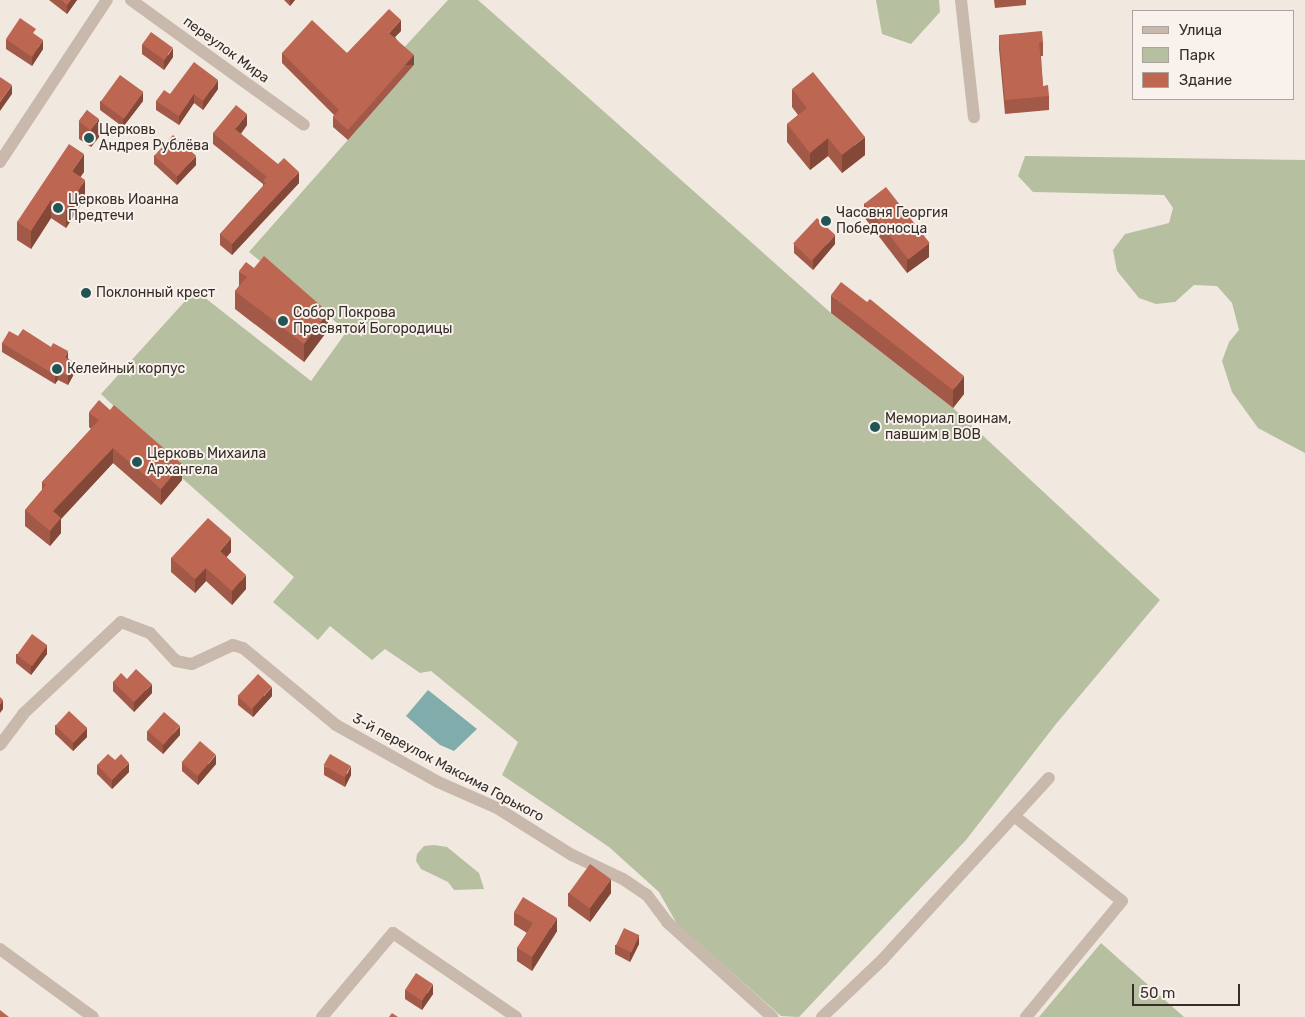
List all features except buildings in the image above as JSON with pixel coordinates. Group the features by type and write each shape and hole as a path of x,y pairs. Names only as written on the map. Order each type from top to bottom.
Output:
{"street":[{"path":"0,162 107,0"},
{"name":"переулок Мира","path":"131,0 304,125"},
{"path":"961,0 974,117"},
{"name":"3-й переулок Максима Горького","path":"0,745 23,714 121,622 150,633 176,662 192,664 233,645 243,648 336,724 438,782 497,808 572,854 623,879 647,895 667,922 772,1017"},
{"path":"822,1017 882,960 1049,778"},
{"path":"1014,816 1122,901 1026,1017"},
{"path":"322,1017 393,933 516,1017"},
{"path":"0,949 92,1017"}],"green space":[{"path":"448,0 478,0 831,313 953,408 1160,600 1056,724 966,840 799,1017 781,1016 677,924 659,892 609,847 502,775 518,742 431,671 420,673 385,649 372,660 330,626 318,640 273,602 294,577 115,419 120,412 101,394 195,290 311,381 347,331 249,252 414,65 400,52"},
{"path":"876,0 939,0 940,12 911,44 882,34"},
{"path":"1025,156 1305,160 1305,453 1258,428 1232,392 1222,361 1229,342 1239,330 1232,303 1217,286 1194,285 1175,302 1156,304 1139,298 1117,271 1113,250 1125,234 1169,223 1173,208 1164,195 1033,192 1018,176"},
{"path":"424,846 447,847 479,873 484,889 454,890 448,882 421,869 416,861 417,854"},
{"path":"1101,943 1184,1017 1039,1017"}],"water":[{"path":"428,690 477,729 454,751 440,745 406,716"}],"place":[{"name":"Церковь Андрея Рублёва","path":"89,138"},
{"name":"Церковь Иоанна Предтечи","path":"58,208"},
{"name":"Часовня Георгия Победоносца","path":"826,221"},
{"name":"Поклонный крест","path":"86,293"},
{"name":"Собор Покрова Пресвятой Богородицы","path":"283,321"},
{"name":"Келейный корпус","path":"57,369"},
{"name":"Мемориал воинам, павшим в ВОВ","path":"875,427"},
{"name":"Церковь Михаила Архангела","path":"137,462"}]}
